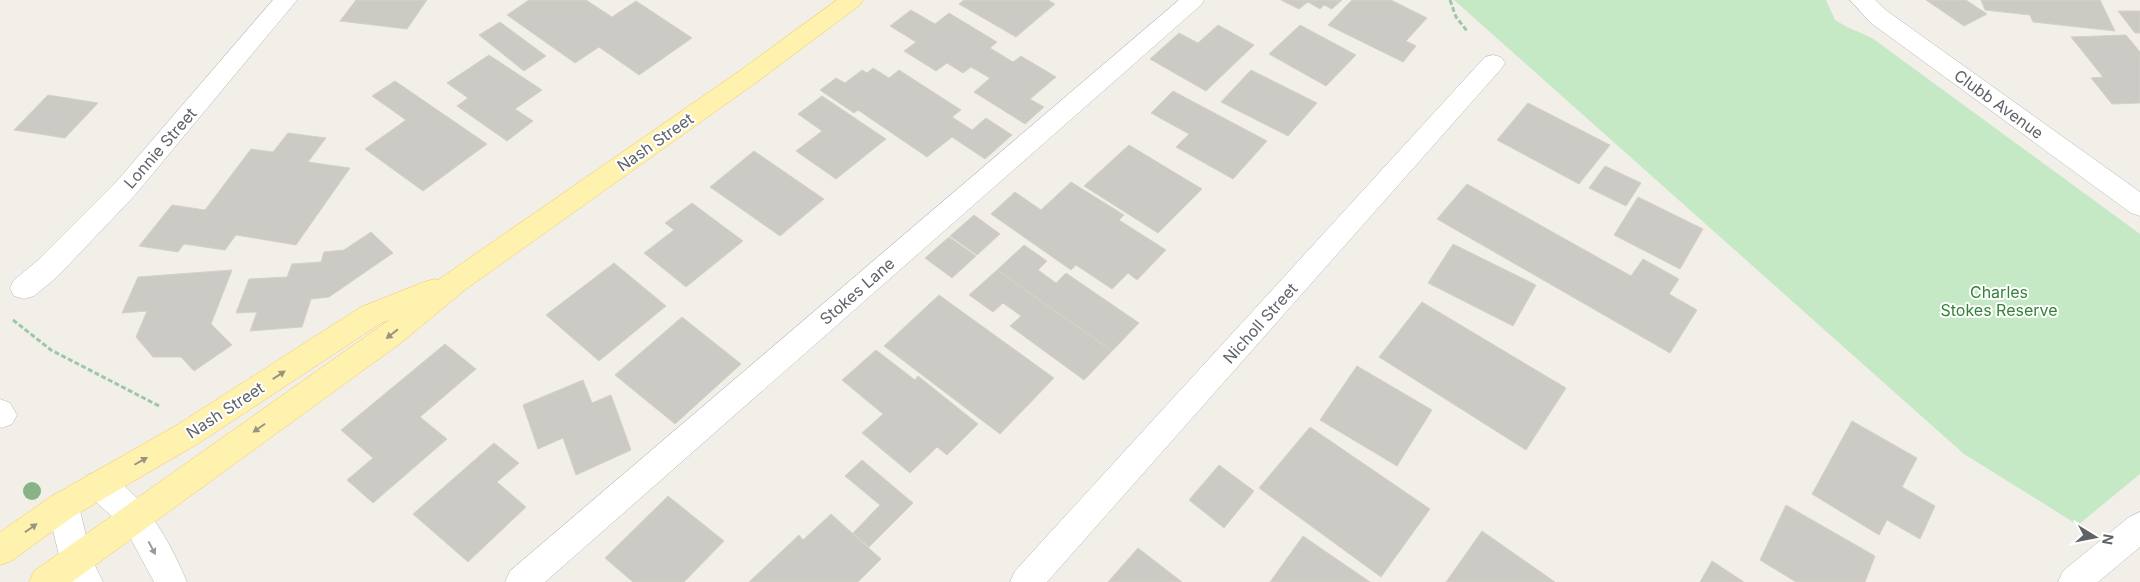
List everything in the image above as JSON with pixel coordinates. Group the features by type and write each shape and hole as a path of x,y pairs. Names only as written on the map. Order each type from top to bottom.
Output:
{"main road":[{"name":"Nash Street","path":"45,582 82,570 136,518 392,334 456,281 746,78 852,0"},
{"name":"Nash Street","path":"0,550 63,506 188,434 371,315 456,281"}],"street":[{"name":"Lonnie Street","path":"24,288 47,269 126,188 286,0"},
{"name":"Stokes Lane","path":"521,582 1193,0"},
{"name":"Clubb Avenue","path":"1861,0 1879,17 2140,206"},
{"name":"Nicholl Street","path":"1026,582 1493,63"},
{"path":"99,485 136,518 171,582"},
{"path":"63,506 82,570"},
{"path":"2074,582 2140,527"}],"path":[{"path":"1450,0 1456,17 1467,31"},
{"path":"10,318 51,350 160,407"}],"green space":[{"name":"Charles Stokes Reserve","path":"1454,0 1826,0 1835,20 1872,38 2140,234 2140,474 2078,525 1964,454"}],"building":[{"path":"356,0 427,0 407,29 340,21"},
{"path":"529,0 586,0 612,17 636,1 692,38 639,75 599,47 575,63 507,15"},
{"path":"964,0 1048,0 1055,4 1016,37 959,4"},
{"path":"1281,0 1342,0 1332,9 1324,5 1320,9 1308,2 1299,9"},
{"path":"1352,0 1391,0 1427,18 1406,41 1416,46 1403,62 1328,25"},
{"path":"1926,0 1966,0 1987,14 1964,26"},
{"path":"1981,0 2100,0 2115,31 2033,22 2030,15 1985,10"},
{"path":"911,10 935,24 949,13 997,42 990,48 1013,62 1021,56 1056,77 1030,99 1044,107 1025,124 974,92 990,78 971,67 963,73 947,63 936,71 904,51 916,42 890,26"},
{"path":"2118,11 2140,11 2140,33 2135,33"},
{"path":"500,22 546,56 524,71 479,35"},
{"path":"1218,25 1254,45 1206,91 1150,59 1179,33 1198,43"},
{"path":"1300,25 1356,55 1326,86 1269,54"},
{"path":"2126,35 2140,52 2140,103 2112,104 2091,78 2103,77 2071,37"},
{"path":"489,55 542,90 515,109 533,121 507,141 457,106 468,98 447,83"},
{"path":"873,68 889,78 899,70 961,110 952,117 972,130 986,118 1012,135 985,159 952,137 927,157 858,110 854,113 820,90 836,78 845,83 862,70 867,73"},
{"path":"1251,70 1317,103 1288,136 1221,102"},
{"path":"395,81 487,144 423,191 365,149 406,120 372,96"},
{"path":"1173,91 1267,141 1233,179 1176,147 1189,134 1151,113"},
{"path":"48,95 98,103 65,138 14,130"},
{"path":"822,96 886,139 836,179 796,151 822,131 798,114"},
{"path":"1528,103 1610,145 1579,184 1497,140"},
{"path":"288,133 326,138 308,162 350,168 296,245 236,235 225,250 184,244 178,252 139,246 172,205 205,210 251,149 273,152"},
{"path":"1129,145 1202,189 1158,233 1084,186"},
{"path":"754,151 824,199 780,236 710,187"},
{"path":"1605,166 1641,183 1626,206 1589,188"},
{"path":"1071,182 1124,215 1119,220 1166,250 1137,280 1128,273 1112,289 1076,265 1071,270 991,214 1015,192 1041,210"},
{"path":"1467,184 1631,276 1643,259 1679,279 1669,294 1697,310 1670,353 1437,219"},
{"path":"1638,197 1703,229 1680,269 1614,235"},
{"path":"692,203 743,241 686,287 644,253 674,230 665,223"},
{"path":"974,215 1000,234 977,255 950,236"},
{"path":"371,232 393,253 329,297 311,299 302,327 250,331 257,312 236,313 249,279 287,277 292,264 321,262 324,252 344,250"},
{"path":"949,237 976,256 952,278 925,258"},
{"path":"1453,244 1536,285 1513,326 1428,283"},
{"path":"1024,245 1047,261 1038,270 1056,283 1066,273 1139,323 1112,351 997,270"},
{"path":"614,263 666,306 599,361 546,315"},
{"path":"232,270 211,324 232,345 194,371 181,357 153,357 136,337 147,311 122,313 138,277"},
{"path":"997,270 1112,351 1084,380 1010,326 1021,316 1003,303 993,312 969,295"},
{"path":"939,295 1054,378 1000,434 884,346"},
{"path":"1422,302 1566,388 1526,450 1379,357"},
{"path":"682,317 741,364 675,424 615,375"},
{"path":"445,344 476,369 420,417 447,439 373,503 347,480 373,458 341,430"},
{"path":"876,350 915,380 918,376 978,424 947,455 937,447 910,473 862,433 883,414 842,380"},
{"path":"1357,366 1432,410 1397,466 1320,420"},
{"path":"583,380 592,403 611,395 631,450 576,475 563,438 538,449 523,405"},
{"path":"1852,421 1917,458 1902,487 1935,506 1920,539 1887,520 1879,535 1812,494"},
{"path":"1310,427 1430,509 1381,577 1259,488"},
{"path":"494,443 519,463 497,482 526,507 468,562 413,514"},
{"path":"862,460 913,503 869,547 853,533 880,505 845,476"},
{"path":"1219,465 1254,491 1224,528 1189,500"},
{"path":"668,496 724,541 684,582 633,582 605,558"},
{"path":"1786,505 1875,556 1865,582 1796,582 1760,560"},
{"path":"831,514 881,559 858,582 749,582 799,535 803,540"},
{"path":"1482,531 1555,582 1446,582"},
{"path":"1303,536 1370,582 1270,582"},
{"path":"1138,548 1182,582 1108,582"},
{"path":"1712,561 1744,582 1700,582"}]}
